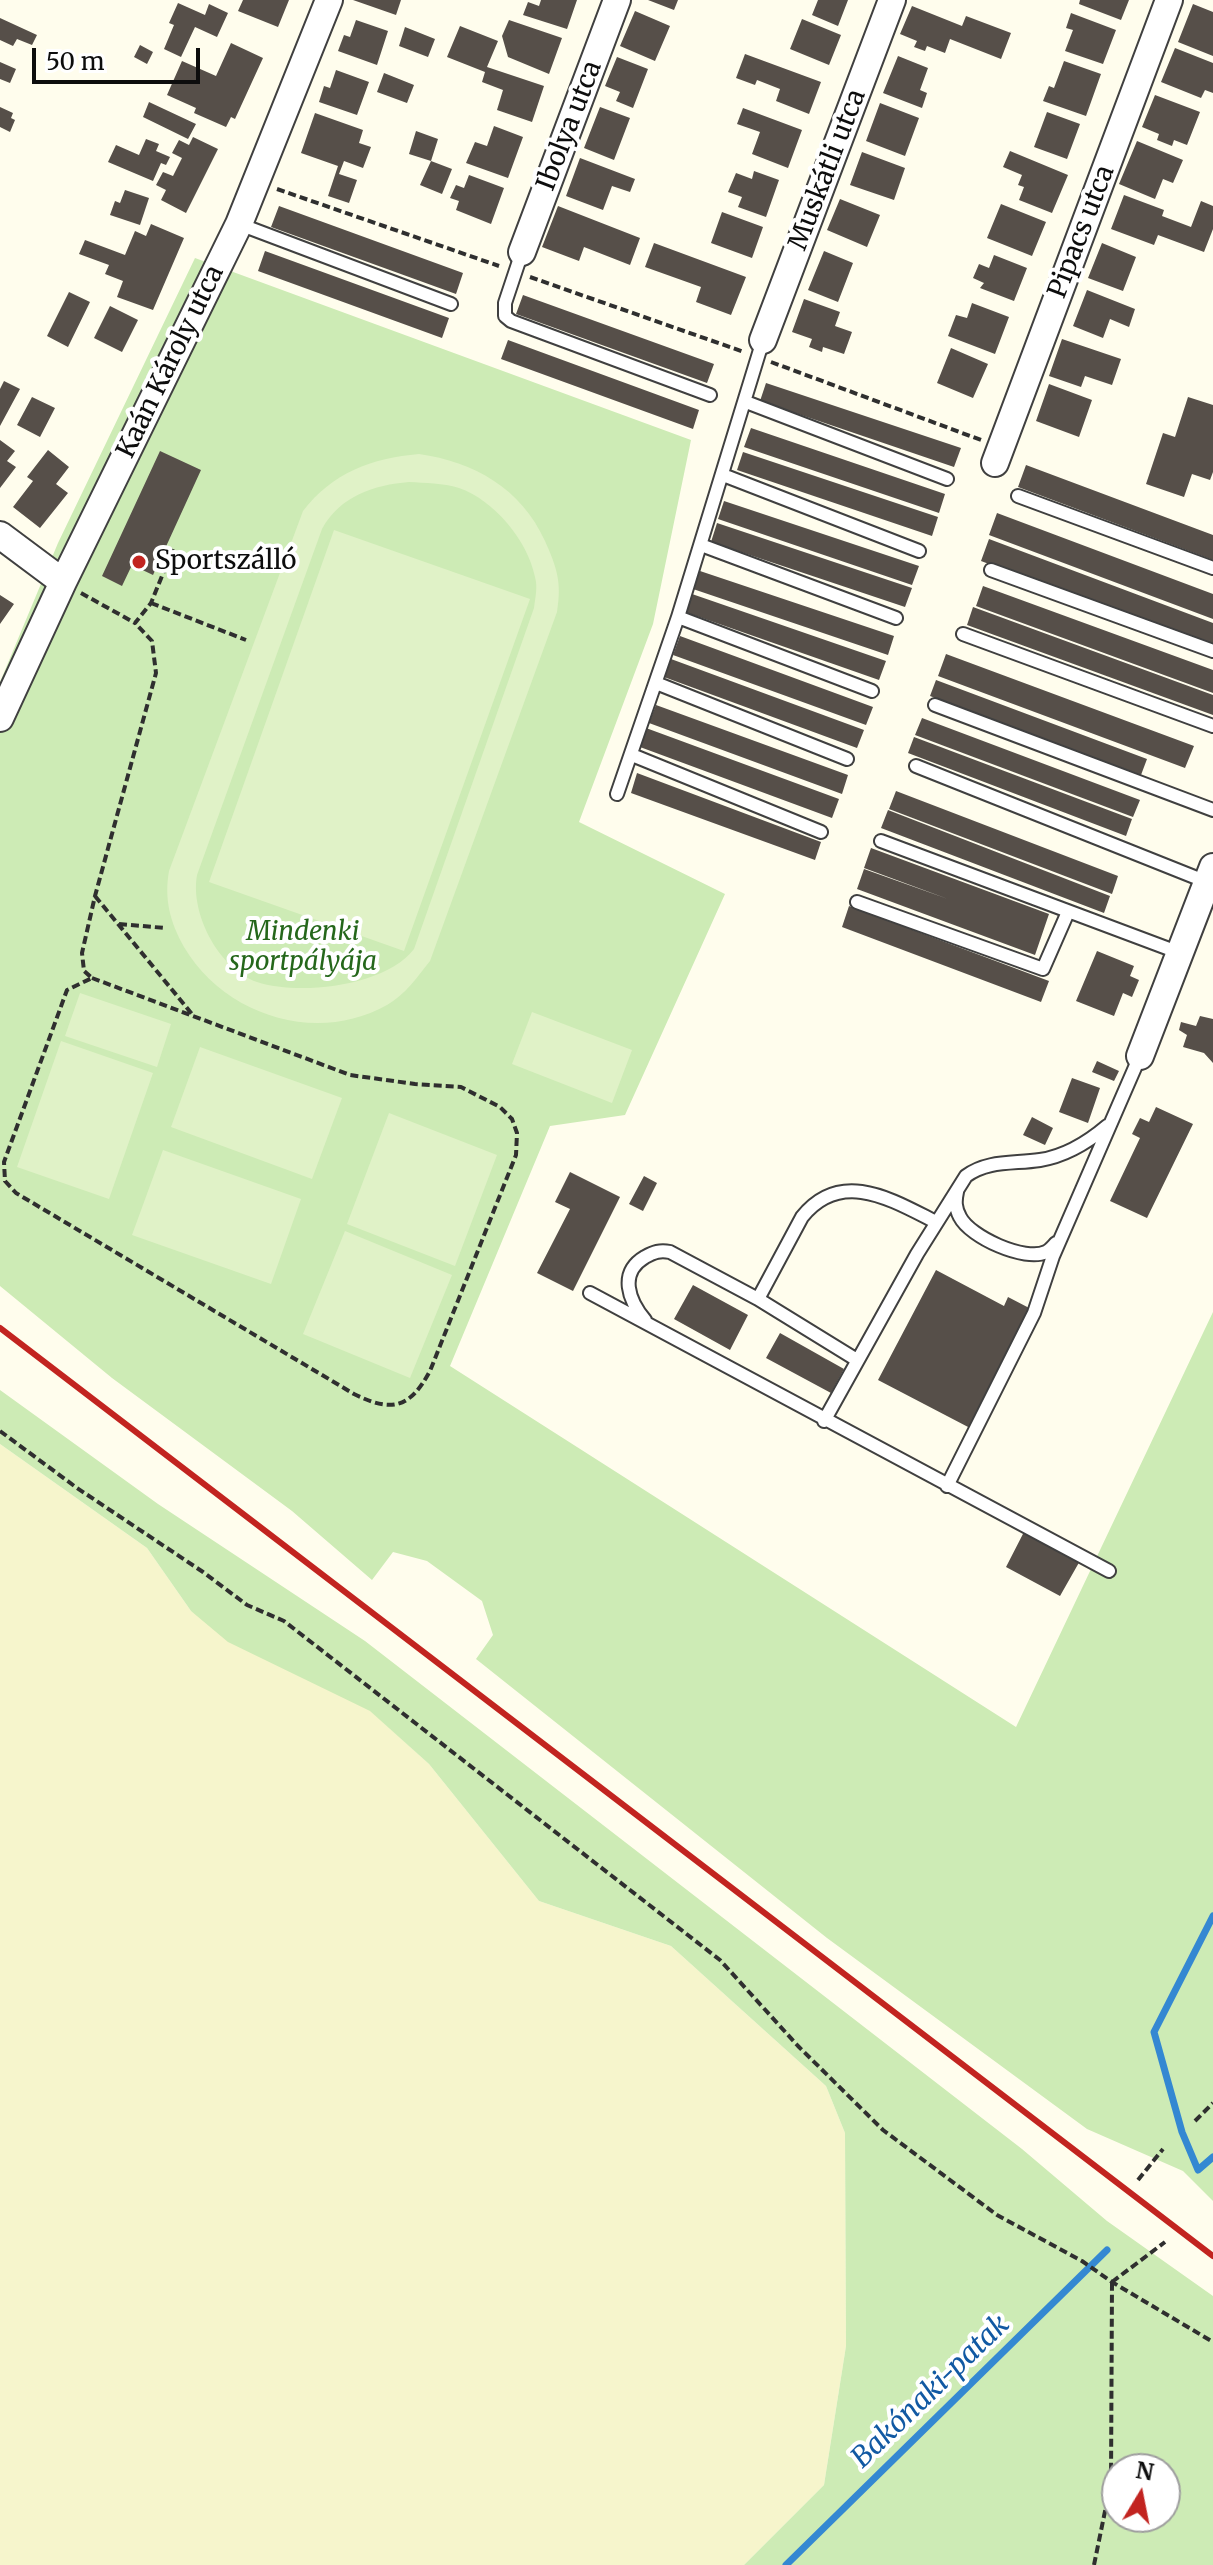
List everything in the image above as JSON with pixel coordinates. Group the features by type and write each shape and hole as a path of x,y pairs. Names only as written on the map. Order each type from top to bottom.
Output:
{"street":[{"name":"Kaán Károly utca","path":"0,718 63,582 239,224 329,0"},
{"name":"Ibolya utca","path":"522,252 617,0"},
{"name":"Muskátli utca","path":"761,348 892,0"},
{"name":"Pipacs utca","path":"998,455 1169,0"},
{"path":"0,535 63,582"},
{"path":"1140,1056 1210,875"}],"lane":[{"path":"239,224 451,304"},
{"path":"522,252 505,303 505,316 511,321 710,395"},
{"path":"617,794 678,617 761,348"},
{"path":"746,402 947,479"},
{"path":"723,475 919,551"},
{"path":"1018,496 1213,568"},
{"path":"701,545 896,618"},
{"path":"991,570 1213,651"},
{"path":"678,617 872,691"},
{"path":"963,634 1213,726"},
{"path":"656,683 847,759"},
{"path":"935,705 1213,810"},
{"path":"632,755 821,832"},
{"path":"916,766 1210,875"},
{"path":"881,841 1180,953"},
{"path":"857,902 1043,969 1068,912"},
{"path":"947,1486 1034,1313 1060,1240 1140,1056"},
{"path":"824,1421 958,1185 976,1169 1058,1157 1092,1139 1111,1122"},
{"path":"958,1185 955,1204 960,1219 973,1232"},
{"path":"758,1299 811,1205 828,1196 852,1191 876,1193 934,1226 958,1225 1015,1252 1040,1269 1043,1287"},
{"path":"1015,1252 1046,1252 1060,1240"},
{"path":"651,1327 637,1311 627,1287 636,1263 660,1250 670,1252 758,1299 857,1360"},
{"path":"590,1293 1109,1571"}],"path":[{"path":"761,348 998,455"},
{"path":"135,623 151,603 173,549"},
{"path":"63,582 135,623 152,641 156,673 95,896 82,953 84,971 92,978 350,1075 461,1087 500,1107 512,1119 517,1133 516,1155 430,1371 413,1397 402,1404 376,1403 354,1394 16,1193 5,1181 2,1171 7,1151 67,990 92,978"},
{"path":"151,603 246,640"},
{"path":"95,896 193,1015"},
{"path":"119,924 165,928"},
{"path":"0,1431 247,1605 284,1621 720,1960 798,2046 883,2130 997,2215 1082,2261 1213,2342"},
{"path":"1195,2121 1213,2103"},
{"path":"1138,2180 1163,2149"},
{"path":"1112,2282 1165,2242"},
{"path":"1094,2565 1111,2482 1112,2282"}],"green space":[{"name":"Mindenki sportpályája","path":"195,258 691,440 653,624 579,822 725,894 625,1115 550,1126 450,1366 1016,1727 1213,1312 1213,2201 1183,2171 1087,2129 827,1938 476,1659 493,1635 482,1601 427,1561 393,1552 372,1580 292,1511 112,1378 0,1286 0,682 58,543"},
{"path":"419,454 439,458 477,471 509,492 523,506 545,541 555,567 559,583 557,612 430,961 411,985 387,1005 360,1017 331,1022 302,1022 247,1006 201,971 175,929 167,891 169,871 303,511 340,477 369,464","holes":["409,482 459,488 497,512 517,536 531,563 536,585 534,608 414,949 401,962 384,972 341,985 296,988 257,982 231,965 210,938 198,906 197,875 322,529 338,508 359,494"]},
{"path":"334,530 530,599 404,951 209,882"},
{"path":"80,993 171,1024 157,1067 65,1036"},
{"path":"532,1012 632,1050 612,1103 512,1064"},
{"path":"61,1041 153,1073 109,1199 17,1167"},
{"path":"200,1047 342,1098 312,1179 171,1127"},
{"path":"389,1113 497,1155 455,1266 347,1224"},
{"path":"163,1150 301,1199 271,1284 132,1235"},
{"path":"345,1231 452,1275 410,1378 303,1334"},
{"path":"0,1390 158,1504 365,1641 1022,2149 1107,2221 1213,2296 1213,2565 744,2565 824,2485 846,2346 845,2133 826,2086 671,1946 539,1901 429,1764 370,1711 228,1642 191,1611 147,1548 0,1444"},
{"path":"0,1444 147,1548 191,1611 314,1682 370,1710 429,1764 539,1901 671,1946 826,2086 845,2133 846,2346 824,2485 744,2565 0,2565"}],"building":[{"path":"243,0 289,0 278,27 238,11"},
{"path":"353,0 401,0 396,15"},
{"path":"541,0 577,0 567,29 523,15 528,2 539,6"},
{"path":"648,0 678,0 674,10"},
{"path":"818,0 848,0 838,26 812,15"},
{"path":"1080,0 1129,0 1121,20 1079,4"},
{"path":"178,3 205,15 209,4 228,13 217,37 195,27 181,57 164,49 174,25 169,23"},
{"path":"1193,4 1213,12 1213,56 1178,42"},
{"path":"912,6 962,26 966,16 1011,33 1001,59 950,39 945,53 927,46 925,51 914,47 917,41 900,34"},
{"path":"635,11 670,26 655,61 620,46"},
{"path":"1071,13 1116,30 1103,64 1065,51 1073,30 1066,28"},
{"path":"0,18 37,35 32,45 17,39 13,46 0,40"},
{"path":"802,19 841,35 829,65 790,49"},
{"path":"356,20 388,31 377,65 338,51 344,35 350,37"},
{"path":"509,20 562,38 549,74 508,57 502,36"},
{"path":"460,26 498,41 487,67 544,86 532,122 497,110 503,90 482,82 485,72 447,57"},
{"path":"405,27 435,39 428,57 399,46"},
{"path":"231,43 263,58 235,119 231,117 226,127 194,113 196,108 167,95 182,61 216,76"},
{"path":"140,45 153,52 147,64 134,57"},
{"path":"1175,48 1213,63 1213,93 1205,90 1201,98 1161,82"},
{"path":"745,54 821,82 809,114 776,101 780,89 757,80 755,85 736,78"},
{"path":"898,56 928,68 920,90 927,93 922,108 883,93"},
{"path":"617,57 648,69 633,108 616,101 620,92 605,86"},
{"path":"1064,61 1101,74 1086,116 1043,101 1049,86 1054,88"},
{"path":"0,62 16,69 10,83 0,79"},
{"path":"336,70 369,82 357,115 319,102 324,86 330,88"},
{"path":"384,73 414,85 407,103 377,92"},
{"path":"1155,95 1200,112 1187,145 1174,140 1172,146 1157,140 1159,134 1142,127"},
{"path":"149,102 196,124 188,139 143,117"},
{"path":"880,103 919,118 905,156 866,141"},
{"path":"0,107 13,113 11,118 15,120 10,132 0,127"},
{"path":"600,107 630,118 614,160 584,148"},
{"path":"743,108 802,130 788,168 752,154 760,132 737,124"},
{"path":"1047,112 1080,124 1067,159 1034,147"},
{"path":"315,113 363,130 359,143 371,147 363,168 344,161 339,174 357,180 349,203 328,196 338,166 301,153"},
{"path":"494,126 523,137 508,178 466,163 475,142 487,146"},
{"path":"416,131 438,139 431,161 409,154"},
{"path":"193,137 218,149 186,213 161,200 166,190 156,185 163,172 173,176 182,158 172,153 179,140 189,145"},
{"path":"146,139 159,144 156,151 170,157 166,165 161,163 153,181 108,162 116,145 139,155"},
{"path":"1137,141 1183,160 1173,183 1163,179 1155,199 1119,184"},
{"path":"1010,151 1068,175 1052,213 1019,200 1024,187 1018,185 1022,175 1003,167"},
{"path":"862,152 905,168 894,200 850,185"},
{"path":"580,158 635,179 630,192 612,186 603,210 566,196"},
{"path":"431,161 452,169 442,194 420,185"},
{"path":"754,171 779,180 766,217 738,207 742,197 728,192 736,173 752,179"},
{"path":"469,175 504,188 491,224 456,210 459,201 450,198 456,185 464,188"},
{"path":"125,190 149,198 140,225 110,215 115,201 120,203"},
{"path":"1124,195 1164,210 1162,216 1191,227 1201,201 1213,206 1213,229 1204,252 1158,235 1154,245 1111,229"},
{"path":"840,199 880,215 867,247 827,230"},
{"path":"1001,204 1046,222 1032,256 987,238"},
{"path":"279,206 463,273 456,294 271,227"},
{"path":"558,206 640,238 630,265 584,247 579,261 542,247"},
{"path":"722,212 763,227 752,258 711,243"},
{"path":"151,224 184,238 153,310 117,297 123,281 105,274 109,265 79,254 85,240 125,255 135,231 146,236"},
{"path":"654,243 746,277 731,315 696,302 701,287 645,267"},
{"path":"1102,243 1136,257 1123,291 1088,278"},
{"path":"265,251 449,318 442,338 258,271"},
{"path":"824,251 853,263 838,302 808,290"},
{"path":"994,255 1027,268 1014,301 980,288 984,283 973,278 979,264 989,268"},
{"path":"1087,290 1135,309 1129,327 1110,319 1103,338 1073,326"},
{"path":"69,292 90,302 68,347 47,336"},
{"path":"523,295 714,364 707,383 516,314"},
{"path":"804,299 840,312 835,326 852,332 844,354 823,347 822,352 809,347 812,339 792,332"},
{"path":"972,303 1009,317 995,354 948,336 956,315 967,318"},
{"path":"110,306 138,320 122,352 94,338"},
{"path":"1062,339 1121,359 1112,385 1085,376 1081,387 1049,376"},
{"path":"508,340 699,410 693,429 501,359"},
{"path":"951,348 988,364 973,398 937,383"},
{"path":"4,381 20,389 0,426 0,389"},
{"path":"766,383 961,448 954,467 760,401"},
{"path":"1049,384 1092,400 1079,437 1036,421"},
{"path":"32,397 55,408 40,437 17,425"},
{"path":"1188,397 1213,405 1213,472 1210,480 1192,474 1184,497 1146,484 1163,433 1175,437"},
{"path":"751,428 945,494 939,513 744,447"},
{"path":"0,440 15,451 7,461 16,467 0,488"},
{"path":"48,450 69,467 56,484 68,493 40,528 13,507 33,481 27,477"},
{"path":"160,451 201,470 153,575 132,565 122,586 102,576"},
{"path":"743,452 938,517 932,536 737,470"},
{"path":"1026,465 1213,535 1213,560 1018,487"},
{"path":"724,501 919,566 912,585 718,519"},
{"path":"997,513 1213,594 1213,619 989,535"},
{"path":"717,523 912,588 905,607 711,542"},
{"path":"989,539 1213,623 1213,648 981,561"},
{"path":"700,571 894,636 888,655 693,589"},
{"path":"983,586 1213,670 1213,693 976,606"},
{"path":"692,594 886,661 879,680 685,612"},
{"path":"0,595 14,604 0,624"},
{"path":"973,607 1213,695 1213,715 967,625"},
{"path":"680,636 873,707 866,725 673,655"},
{"path":"946,654 1194,746 1185,768 938,676"},
{"path":"671,659 864,730 857,748 664,677"},
{"path":"936,680 1147,759 1141,775 930,696"},
{"path":"656,705 848,775 842,794 649,723"},
{"path":"922,718 1140,800 1133,817 915,735"},
{"path":"646,728 839,799 832,818 640,747"},
{"path":"914,737 1132,819 1126,836 908,753"},
{"path":"637,773 821,842 815,860 631,793"},
{"path":"896,791 1118,876 1112,894 889,809"},
{"path":"888,810 1110,896 1104,913 881,828"},
{"path":"871,848 1049,914 1035,955 857,889 864,869 948,899 864,868"},
{"path":"849,906 1049,981 1041,1002 842,927"},
{"path":"1097,951 1134,966 1130,976 1139,980 1132,997 1123,993 1114,1016 1076,1001"},
{"path":"1200,1016 1213,1019 1213,1063 1204,1053 1183,1047 1187,1035 1179,1030 1181,1022 1196,1026"},
{"path":"1097,1061 1119,1071 1114,1081 1092,1072"},
{"path":"1072,1078 1100,1088 1088,1123 1059,1112"},
{"path":"1156,1107 1193,1124 1147,1218 1110,1201 1140,1138 1132,1134 1140,1118 1149,1122"},
{"path":"1032,1117 1053,1128 1045,1145 1023,1135"},
{"path":"570,1172 620,1197 573,1291 537,1273 570,1209 555,1202"},
{"path":"644,1176 657,1183 643,1211 629,1204"},
{"path":"936,1270 1004,1306 1008,1297 1033,1310 970,1428 878,1380"},
{"path":"693,1285 748,1315 730,1350 674,1319"},
{"path":"780,1333 844,1369 831,1393 766,1358"},
{"path":"1025,1530 1081,1559 1060,1596 1006,1567"}],"waterway":[{"path":"1213,1916 1154,2032 1182,2132 1198,2170 1213,2157"},
{"name":"Bakónaki-patak","path":"786,2565 1107,2250"}],"railway":[{"path":"0,1328 1213,2256"}],"place":[{"name":"Sportszálló","path":"139,562"}]}
